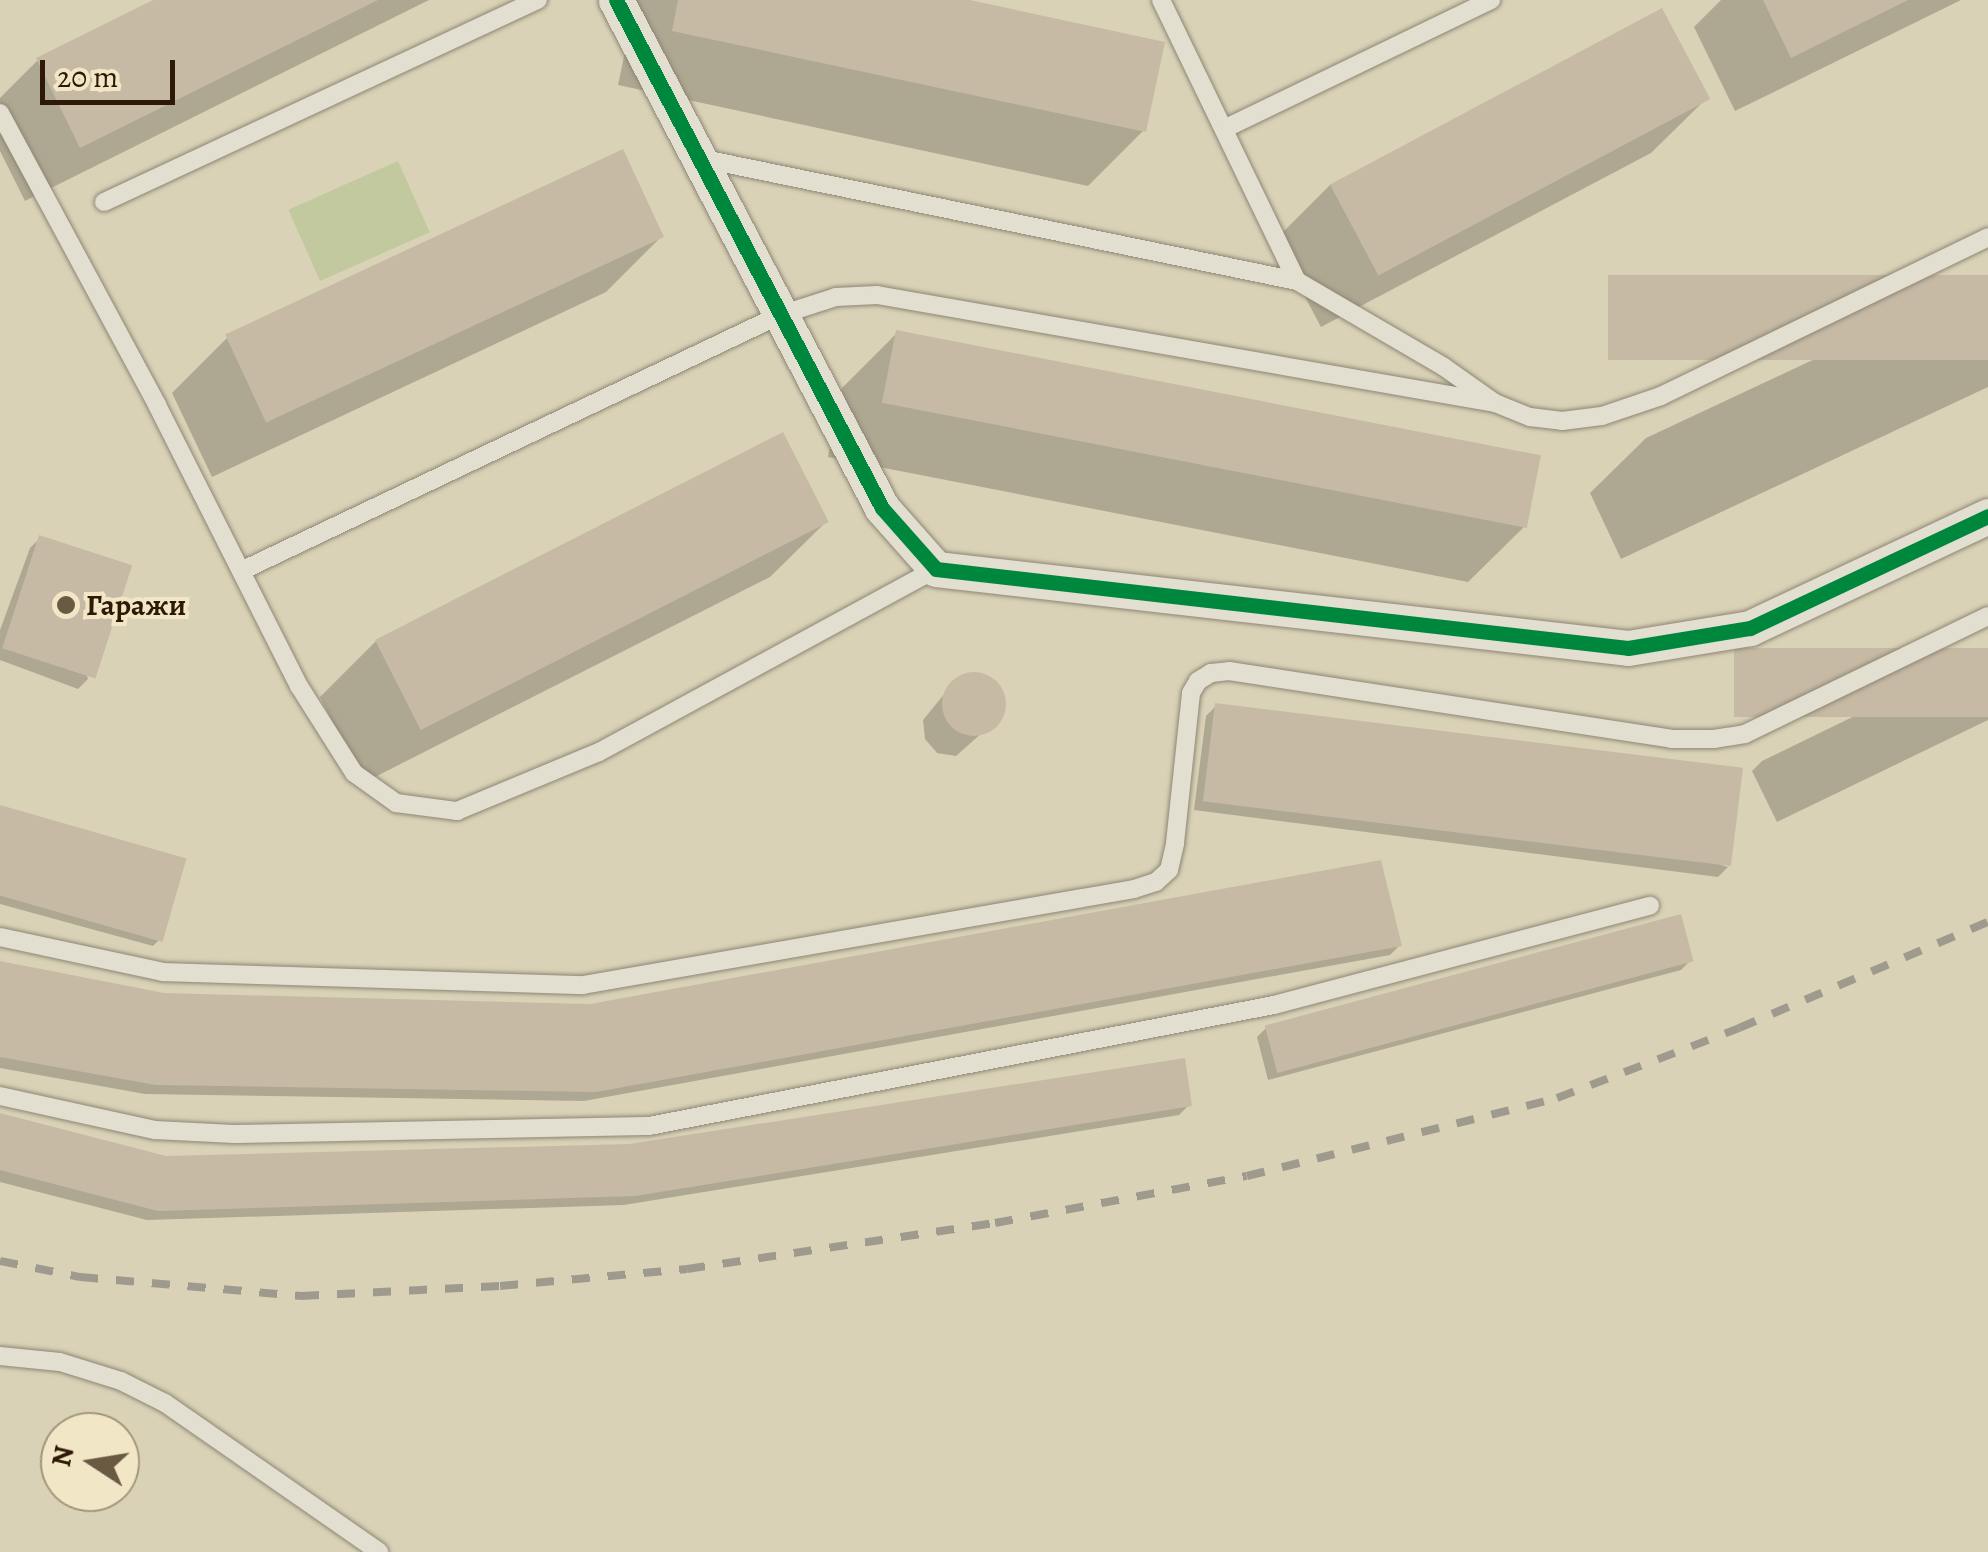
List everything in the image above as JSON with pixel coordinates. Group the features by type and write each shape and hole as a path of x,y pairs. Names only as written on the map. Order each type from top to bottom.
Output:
{"street":[{"path":"616,0 882,508 936,569 1628,648 1750,628 1988,516"}],"lane":[{"path":"104,202 538,0"},
{"path":"1224,129 1491,0"},
{"path":"1156,1 1224,129 1297,281"},
{"path":"0,113 298,686 354,774 396,803 457,811 599,752 936,569"},
{"path":"698,158 1297,281 1444,367 1496,403 1530,417 1562,422 1602,416 1661,396 1988,236"},
{"path":"240,571 780,314 836,297 877,296 1496,403"},
{"path":"0,938 163,972 583,985 1156,882 1169,870 1175,843 1191,693 1198,681 1211,673 1229,672 1670,739 1714,740 1745,734 1988,616"},
{"path":"0,1096 155,1130 234,1134 649,1126 1274,1005 1650,906"},
{"path":"0,1356 60,1362 122,1381 164,1403 379,1552"}],"green space":[{"path":"398,161 430,232 320,281 288,210"}],"building":[{"path":"153,0 378,0 80,148 36,58"},
{"path":"678,0 970,0 1165,42 1146,132 672,31"},
{"path":"1763,0 1908,0 1791,58"},
{"path":"1662,8 1710,99 1378,275 1330,185"},
{"path":"623,149 664,237 266,422 225,335"},
{"path":"1608,275 1988,275 1988,360 1608,360"},
{"path":"896,330 1541,455 1527,528 882,403"},
{"path":"783,432 829,522 421,730 375,640"},
{"name":"Гаражи","path":"39,535 132,565 95,678 2,648"},
{"path":"1734,648 1988,648 1988,717 1734,717"},
{"path":"974,672 997,681 1006,704 997,727 974,736 951,727 942,704 951,681"},
{"path":"1215,703 1743,768 1731,866 1203,801"},
{"path":"0,805 186,858 163,942 0,896"},
{"path":"1381,860 1402,946 596,1092 156,1085 0,1057 0,961 164,993 590,1004"},
{"path":"1681,914 1694,961 1277,1073 1265,1026"},
{"path":"1185,1058 1192,1106 635,1196 158,1211 0,1170 0,1113 166,1156 629,1144"}],"railway":[{"path":"0,1261 80,1277 301,1296 500,1286 687,1269 995,1223 1247,1176 1557,1098 1739,1028 1988,922"}],"cycle path":[{"path":"616,0 882,508 936,569 1628,648 1750,628 1988,516"}],"place":[{"name":"Гаражи","path":"66,605"}]}
